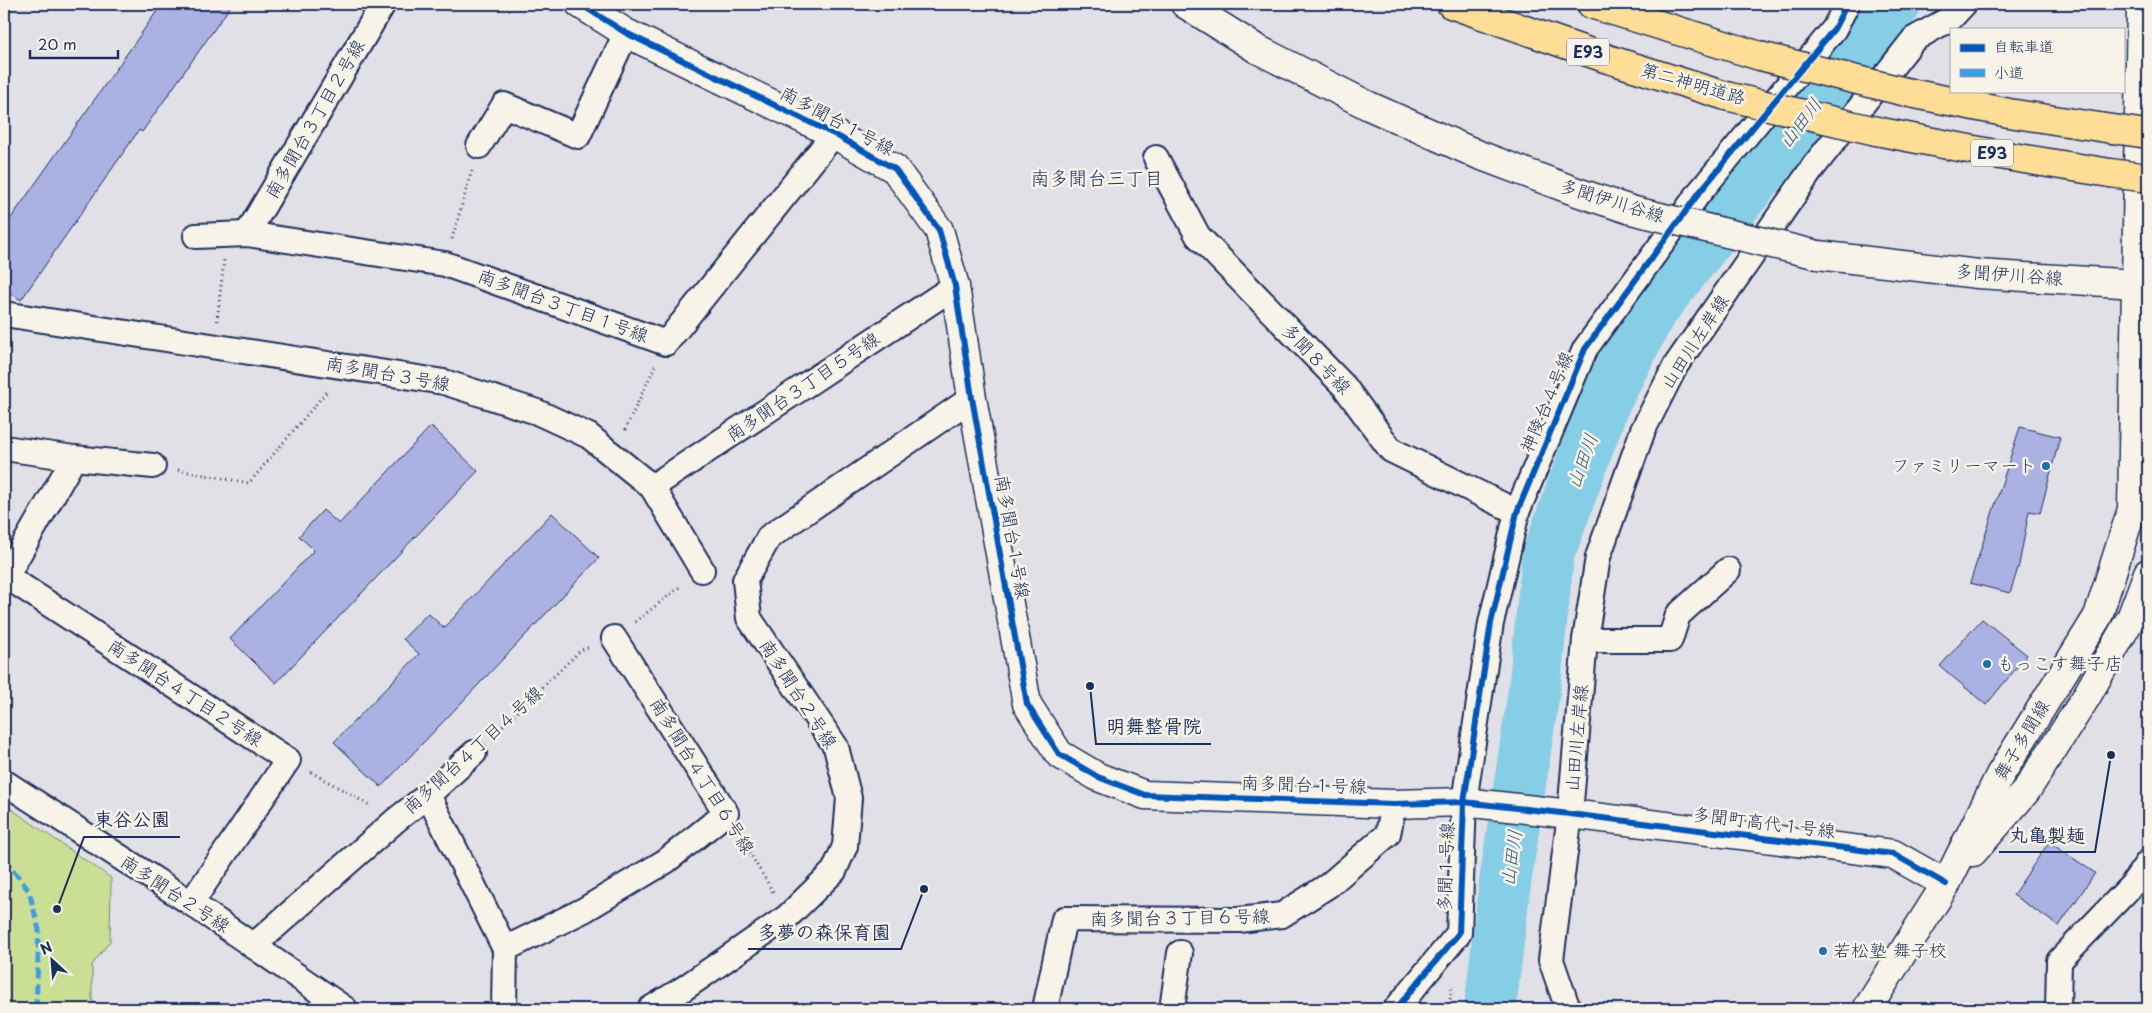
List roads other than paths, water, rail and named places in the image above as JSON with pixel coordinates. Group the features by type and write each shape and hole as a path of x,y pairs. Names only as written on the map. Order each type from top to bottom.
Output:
{"highway":[{"name":"第二神明道路","path":"1452,4 1608,59 1726,96 1876,131 2000,155 2148,178"},
{"name":"E93","path":"1591,4 1760,56 1910,93 2009,112 2148,134"}],"street":[{"name":"南多聞台３丁目２号線","path":"237,235 383,4"},
{"name":"南多聞台１号線","path":"580,4 626,33 834,134 895,168 939,230 955,286 972,398 1027,704 1059,754 1098,777 1145,795 1394,804 1464,802 1570,814"},
{"name":"多聞伊川谷線","path":"1184,4 1256,49 1369,106 1479,154 1576,192 1631,210 1818,255 1978,274 2142,284"},
{"name":"神陵台４号線","path":"1464,802 1491,622 1517,512 1585,349 1699,193 1834,29 1847,4"},
{"name":"山田川左岸線","path":"1568,1009 1551,960 1570,814 1586,640 1598,557 1643,430 1676,364 1814,166 1914,39 1951,18 1964,4"},
{"name":"舞子多聞線","path":"1867,1009 1946,884 2000,775 2098,616 2132,509 2142,284 2143,18"},
{"path":"479,146 504,105 578,136 626,33"},
{"name":"南多聞台３丁目１号線","path":"196,236 237,235 446,264 666,343 834,134"},
{"name":"多聞８号線","path":"1156,158 1198,236 1344,386 1391,450 1517,512"},
{"name":"南多聞台３丁目５号線","path":"652,487 955,286"},
{"name":"南多聞台３号線","path":"4,314 444,382 537,412 588,436 652,487 702,570"},
{"name":"南多聞台２号線","path":"650,1009 683,989 788,917 834,871 845,846 849,798 836,747 749,618 745,580 769,537 972,398"},
{"path":"4,448 74,458 153,466"},
{"path":"5,578 74,458"},
{"path":"1586,640 1670,640 1678,615 1728,570"},
{"name":"舞子多聞線","path":"1946,884 2026,791 2085,699 2131,618 2148,573"},
{"name":"南多聞台４丁目２号線","path":"5,578 288,760 191,904"},
{"name":"南多聞台４丁目６号線","path":"505,949 584,910 666,861 726,813 614,638"},
{"name":"南多聞台４丁目４号線","path":"253,946 396,820 428,796 474,754"},
{"name":"南多聞台２号線","path":"4,782 191,904 345,1009"},
{"path":"428,796 505,949 504,1009"},
{"name":"多聞１号線","path":"1396,1009 1459,932 1464,802"},
{"name":"南多聞台３丁目６号線","path":"1046,1009 1064,919 1239,920 1282,916 1329,885 1388,834 1394,804"},
{"name":"多聞町高代１号線","path":"1570,814 1893,854 1946,884"},
{"path":"2058,1009 2059,961 2132,885 2148,862"},
{"path":"1172,1009 1180,953"}],"waterway":[{"name":"山田川","path":"1490,1009 1505,883 1534,691 1548,555 1603,405 1650,312 1878,22 1895,4"}],"place":[{"name":"ファミリーマート","path":"2046,466"},
{"name":"もっこす舞子店","path":"1987,664"},
{"name":"明舞整骨院","path":"1090,686"},
{"name":"丸亀製麺","path":"2111,755"},
{"name":"多夢の森保育園","path":"924,889"},
{"name":"東谷公園","path":"57,909"},
{"name":"若松塾 舞子校","path":"1823,951"}],"district":[{"name":"南多聞台三丁目","path":"1097,178"}]}
